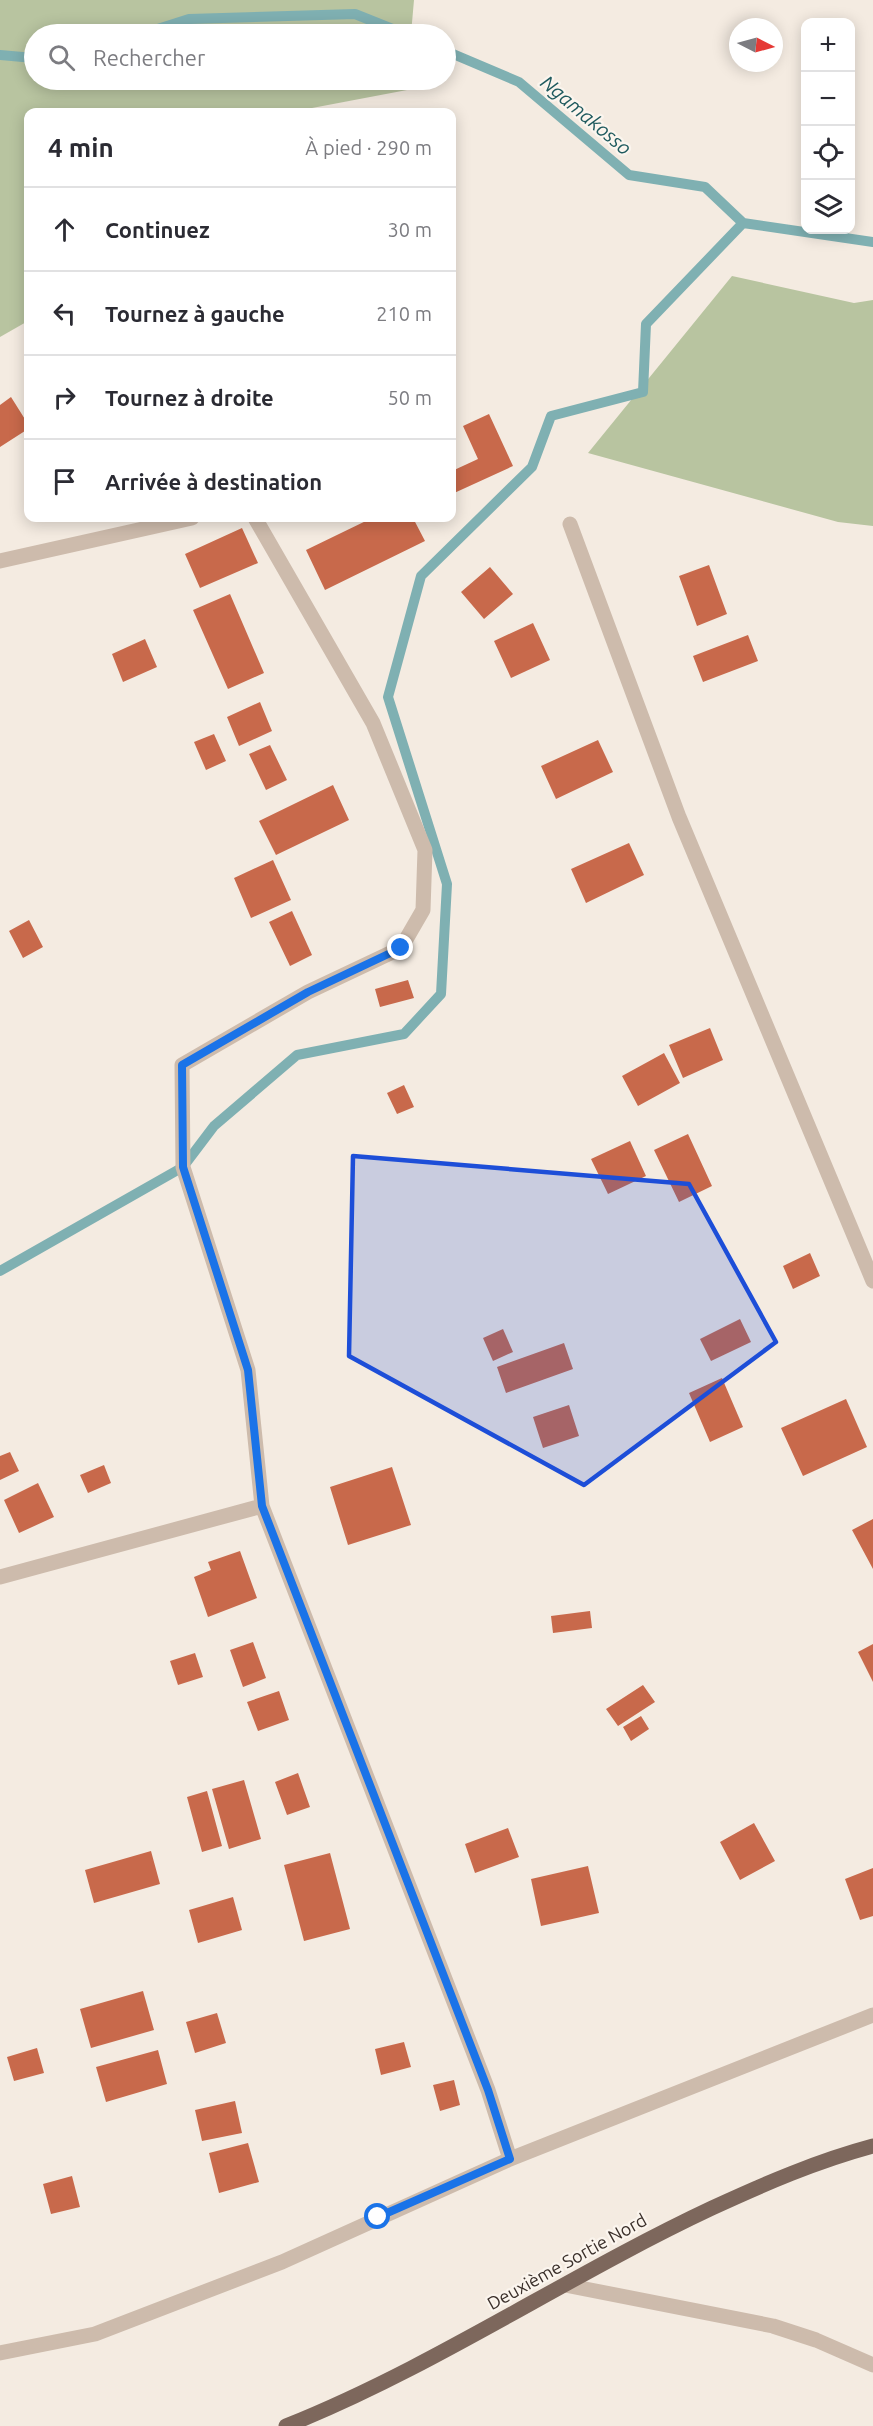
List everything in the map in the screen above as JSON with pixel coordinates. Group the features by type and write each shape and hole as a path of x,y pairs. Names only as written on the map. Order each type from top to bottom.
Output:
{"main road":[{"name":"Deuxième Sortie Nord","path":"286,2426 341,2404 413,2368 652,2236 772,2180 842,2154 873,2146"}],"street":[{"path":"0,561 174,522"},
{"path":"257,522 373,723 425,850 423,910 401,948 308,992 182,1065 183,1167 248,1370 262,1506 488,2090 510,2159"},
{"path":"570,524 679,817 873,1281"},
{"path":"0,1577 262,1506"},
{"path":"0,2353 95,2334 282,2262 510,2159 873,2015"},
{"path":"565,2285 773,2326 816,2340 873,2365"}],"highlighted area":[{"path":"353,1156 689,1184 776,1342 584,1485 349,1356"}],"green space":[{"path":"0,0 414,0 412,24 24,24 24,90 407,90 312,108 24,108 24,323 0,337"},
{"path":"732,276 854,303 873,300 873,526 838,522 588,453"}],"building":[{"path":"11,397 24,418 24,432 0,447 0,405"},
{"path":"489,414 513,466 456,492 456,469 478,459 463,426"},
{"path":"364,522 415,522 425,541 325,590 306,550"},
{"path":"242,528 258,563 200,588 185,554"},
{"path":"709,565 727,614 697,626 679,576"},
{"path":"490,567 513,594 484,619 461,592"},
{"path":"230,594 264,673 228,689 193,610"},
{"path":"533,623 550,660 511,678 494,641"},
{"path":"748,635 758,661 703,682 693,656"},
{"path":"145,639 157,667 123,682 112,654"},
{"path":"260,702 272,731 239,746 227,717"},
{"path":"214,734 226,761 206,770 194,742"},
{"path":"598,740 613,772 556,799 541,766"},
{"path":"270,745 287,780 266,790 249,754"},
{"path":"333,785 349,820 276,855 259,821"},
{"path":"629,843 644,875 586,903 571,869"},
{"path":"273,860 291,900 251,918 234,878"},
{"path":"292,911 312,955 290,966 269,922"},
{"path":"29,920 43,947 23,958 9,931"},
{"path":"408,980 414,998 380,1007 375,989"},
{"path":"710,1028 723,1060 683,1078 669,1045"},
{"path":"664,1053 680,1083 638,1106 622,1076"},
{"path":"404,1085 414,1107 397,1114 387,1093"},
{"path":"688,1134 712,1186 679,1202 654,1150"},
{"path":"630,1141 646,1176 608,1194 591,1159"},
{"path":"810,1253 820,1276 793,1289 783,1266"},
{"path":"740,1319 751,1342 711,1361 700,1339"},
{"path":"503,1329 513,1352 493,1361 483,1338"},
{"path":"564,1343 573,1369 506,1393 497,1367"},
{"path":"722,1378 743,1427 710,1442 689,1393"},
{"path":"846,1399 867,1447 803,1476 781,1428"},
{"path":"569,1405 579,1436 543,1448 533,1417"},
{"path":"10,1452 19,1471 0,1480 0,1456"},
{"path":"104,1465 111,1483 88,1493 80,1475"},
{"path":"392,1467 411,1525 348,1545 330,1487"},
{"path":"38,1483 54,1517 19,1533 4,1500"},
{"path":"873,1519 873,1569 852,1530"},
{"path":"240,1551 257,1598 208,1617 194,1577 211,1570 208,1562"},
{"path":"590,1611 592,1628 553,1633 551,1616"},
{"path":"253,1642 266,1678 243,1687 230,1650"},
{"path":"873,1644 873,1682 858,1652"},
{"path":"195,1653 203,1677 178,1685 170,1661"},
{"path":"643,1685 655,1702 618,1726 606,1709"},
{"path":"279,1691 289,1720 258,1731 247,1702"},
{"path":"641,1716 649,1729 631,1741 623,1727"},
{"path":"298,1773 310,1807 287,1815 275,1782"},
{"path":"244,1780 261,1839 229,1849 212,1789"},
{"path":"207,1791 222,1846 202,1852 187,1797"},
{"path":"754,1823 775,1861 740,1880 720,1842"},
{"path":"508,1828 519,1857 475,1873 465,1844"},
{"path":"151,1851 160,1884 94,1903 85,1870"},
{"path":"330,1853 350,1929 304,1941 284,1865"},
{"path":"588,1866 599,1913 541,1926 531,1879"},
{"path":"873,1868 873,1916 860,1920 845,1879"},
{"path":"233,1897 242,1930 198,1943 189,1910"},
{"path":"143,1991 154,2030 91,2048 80,2009"},
{"path":"217,2013 226,2043 195,2053 186,2022"},
{"path":"404,2042 411,2067 381,2075 375,2049"},
{"path":"37,2048 44,2073 14,2081 7,2057"},
{"path":"158,2050 167,2084 106,2102 96,2067"},
{"path":"454,2080 460,2105 440,2111 433,2085"},
{"path":"235,2101 242,2133 202,2141 195,2110"},
{"path":"248,2143 259,2182 219,2193 209,2153"},
{"path":"72,2176 80,2207 51,2214 43,2184"}],"waterway":[{"name":"Ngamakosso","path":"173,24 189,19 355,14 380,24"},
{"name":"Ngamakosso","path":"0,55 24,57"},
{"name":"Ngamakosso","path":"456,55 519,82 629,175 705,187 743,223 873,242"},
{"path":"0,1271 183,1167 214,1126 297,1055 404,1034 441,994 447,884 388,697 421,576 532,467 551,416 643,392 646,324 743,223"}],"route":[{"path":"378,2217 510,2159 488,2090 262,1506 248,1370 183,1167 182,1065 308,992 401,948"}]}
